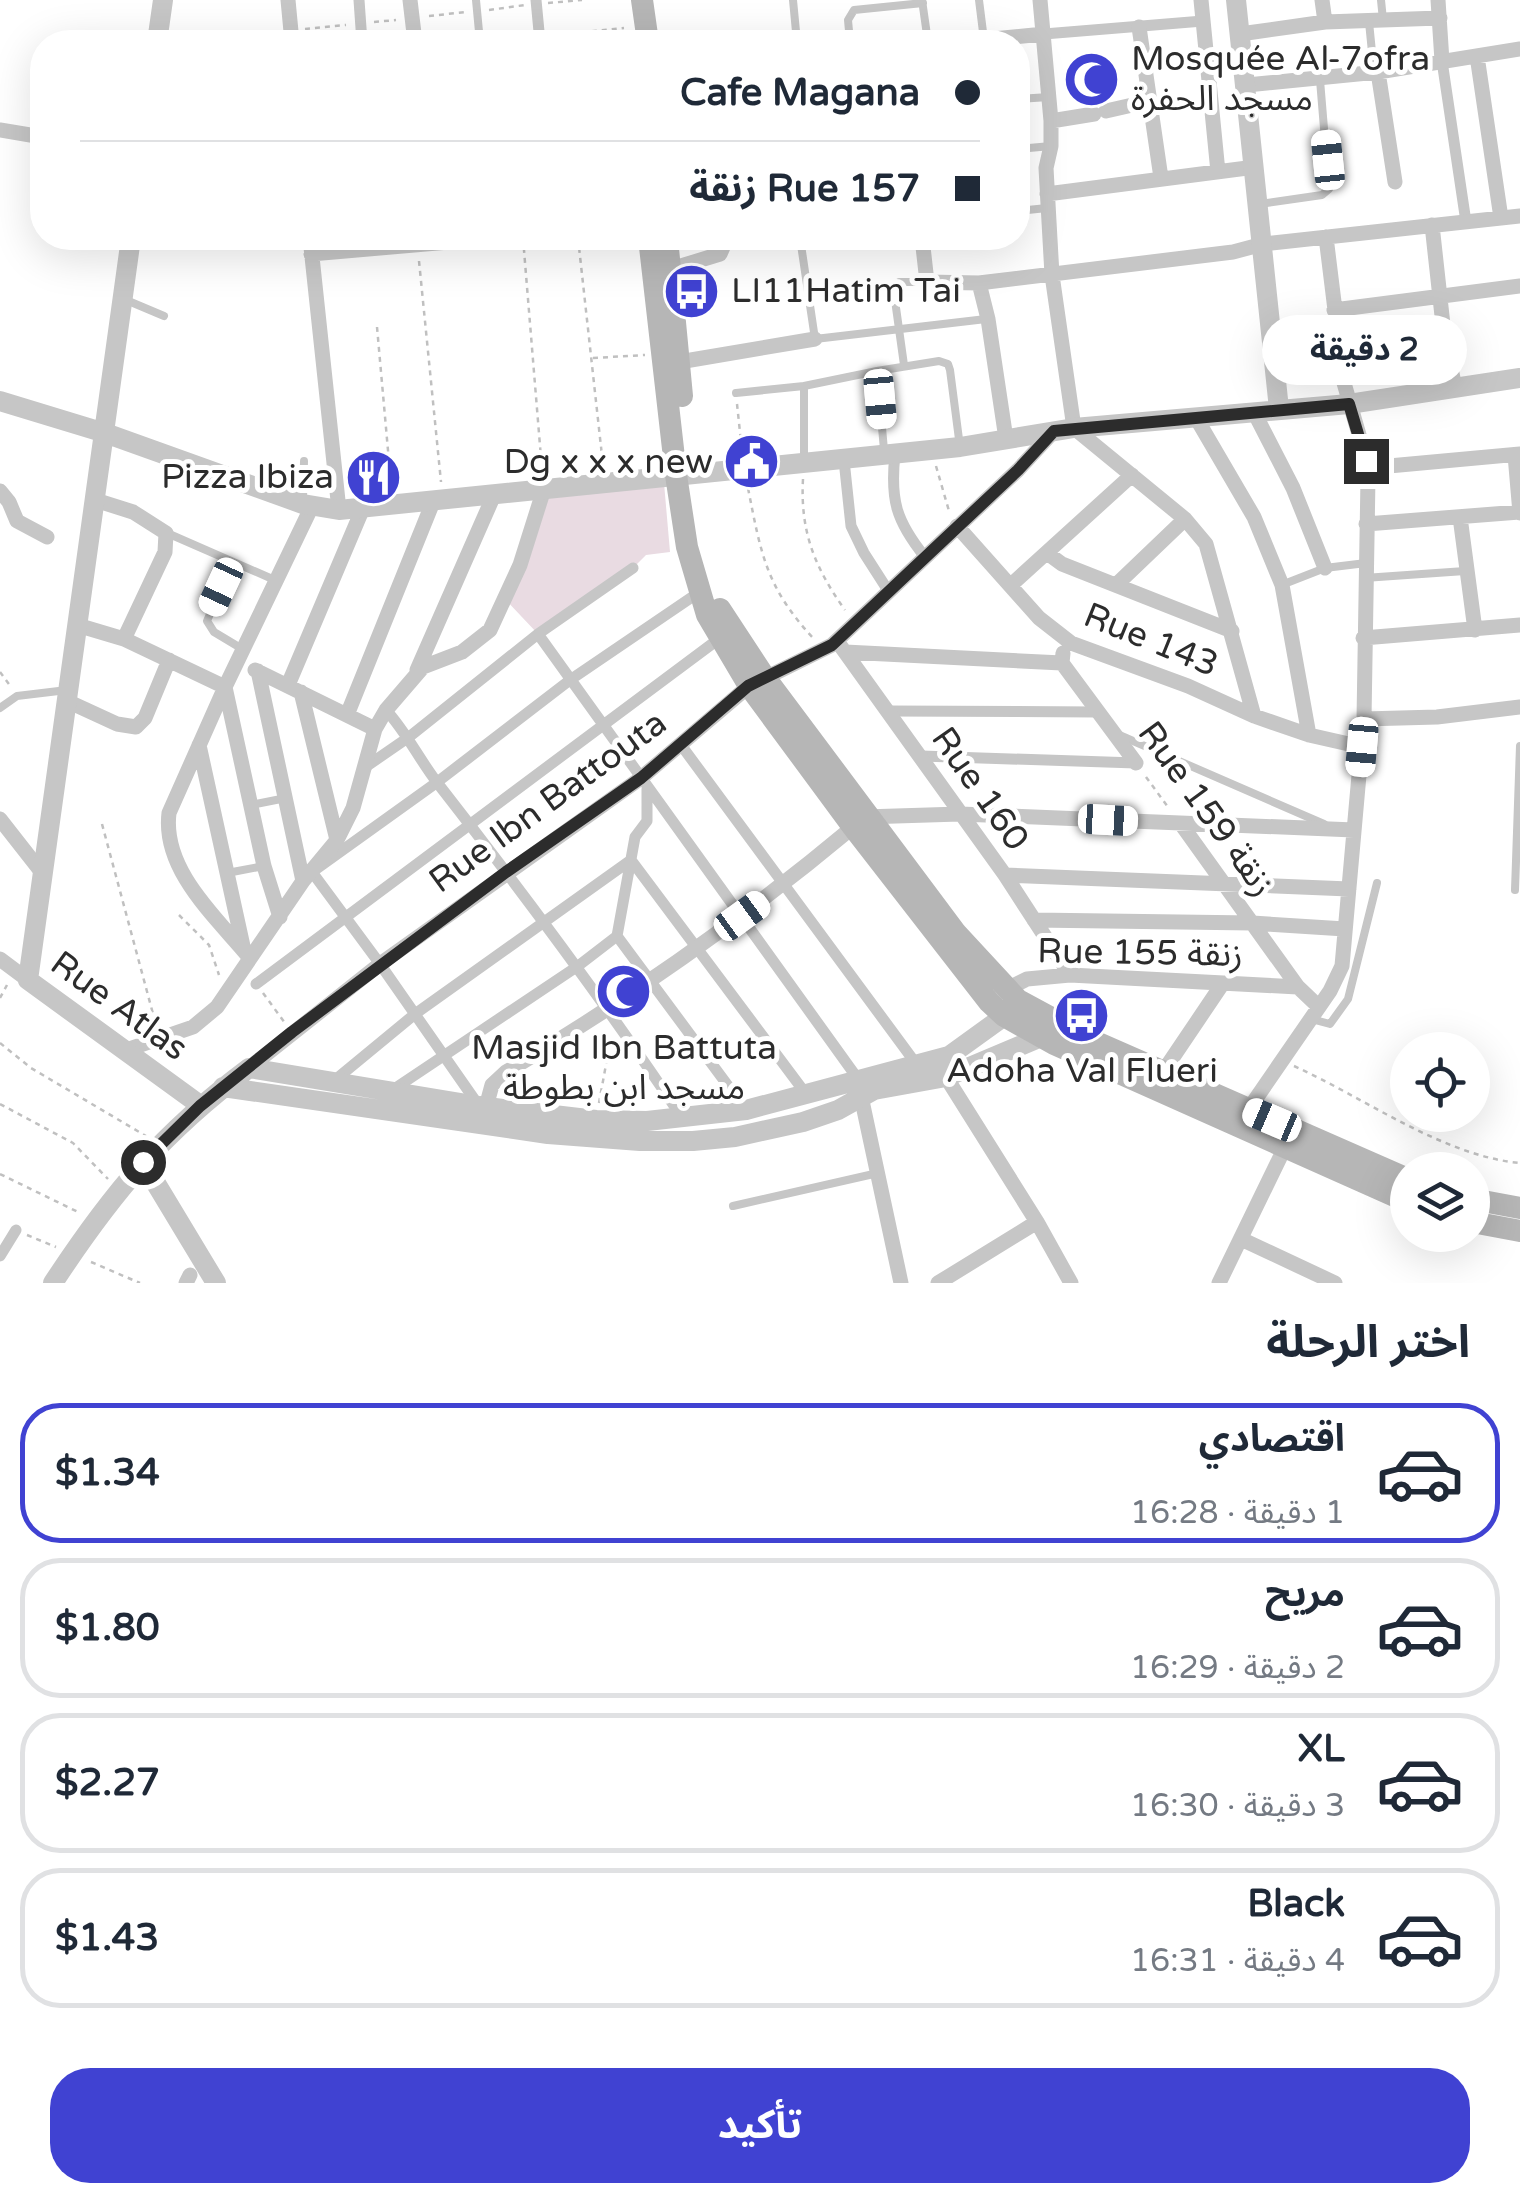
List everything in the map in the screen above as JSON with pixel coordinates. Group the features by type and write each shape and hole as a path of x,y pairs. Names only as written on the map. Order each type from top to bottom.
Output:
{"main road":[{"path":"628,0 635,30"},
{"path":"638,30 642,0"},
{"path":"651,250 670,358 698,593 720,638 857,820 968,948 1005,1002 1041,1037 1290,1138 1390,1173"},
{"path":"669,250 670,358"},
{"path":"682,475 714,596 756,681"},
{"path":"1005,1002 1248,1110 1290,1138 1390,1192"},
{"path":"1490,1202 1520,1208"},
{"path":"1490,1225 1520,1231"}],"street":[{"path":"159,30 163,0"},
{"path":"288,0 290,30"},
{"path":"359,0 361,30"},
{"path":"410,0 414,30"},
{"path":"1040,0 1051,122 1047,201 1064,429"},
{"path":"1201,0 1218,172"},
{"path":"1236,0 1280,409"},
{"path":"1322,0 1325,22"},
{"path":"1438,0 1442,61 1466,222"},
{"path":"536,2 539,30"},
{"path":"1240,34 1325,22 1440,18"},
{"path":"1030,35 1203,21"},
{"path":"1140,27 1161,178"},
{"path":"1247,85 1320,80 1520,49"},
{"path":"1477,56 1501,218"},
{"path":"1376,72 1395,182"},
{"path":"1051,122 1150,102"},
{"path":"0,130 30,135"},
{"path":"1047,201 1161,178 1256,167"},
{"path":"923,250 927,282 979,284 1234,252 1263,244 1520,216"},
{"path":"1432,226 1455,388"},
{"path":"1248,1110 1284,1062 1340,973 1362,747 1367,468 1349,404 1326,237"},
{"path":"28,980 129,250"},
{"path":"311,250 339,510"},
{"path":"671,268 720,254 722,250"},
{"path":"979,284 1006,439"},
{"path":"1334,310 1520,286"},
{"path":"670,358 815,340"},
{"path":"0,402 104,433 308,505 339,510 844,460 960,447 1064,429 1349,404 1520,378"},
{"path":"1254,412 1293,488 1325,568"},
{"path":"1195,416 1254,517 1282,585 1309,735"},
{"path":"1064,429 1132,475 1185,519 1206,544 1254,716"},
{"name":"Rue Ibn Battouta","path":"53,1283 118,1189 200,1106 380,964 506,872 644,782 756,681 835,648 957,526 1064,429"},
{"path":"889,454 893,500 903,528 925,557"},
{"path":"1366,524 1520,512 1517,454 1367,468"},
{"path":"844,460 852,526 864,554 889,592"},
{"path":"1010,585 1132,475"},
{"path":"126,1050 204,1021 224,996 246,954 280,917 337,840 352,808 375,729 386,710 433,661 475,645 490,630 520,565 544,489"},
{"path":"0,491 16,520 31,532 47,537"},
{"path":"415,676 494,496"},
{"path":"95,500 133,512 166,532 165,552 124,639"},
{"path":"347,715 438,501"},
{"path":"246,954 192,887 172,850 170,813 308,505"},
{"path":"337,840 294,688 364,508"},
{"path":"1460,516 1475,630"},
{"path":"1116,585 1185,519"},
{"name":"Rue 143","path":"957,526 1039,618 1064,639 1188,686 1254,716 1309,735 1362,747"},
{"path":"1047,553 1062,564 1232,631"},
{"path":"364,768 408,738 538,634 633,568"},
{"path":"308,877 570,680 698,593"},
{"path":"77,625 124,639 225,687"},
{"path":"1363,638 1520,625"},
{"path":"538,634 742,916 859,1087 901,1283"},
{"path":"256,984 720,638"},
{"path":"835,648 1062,663 1064,639"},
{"name":"Rue 160","path":"835,648 921,756 1070,975"},
{"path":"241,655 258,671 375,729"},
{"path":"68,696 117,724 136,727 145,718 169,660"},
{"name":"Rue 159 زنقة","path":"1062,663 1136,762"},
{"path":"258,671 308,877 380,964 482,1106"},
{"path":"225,687 264,866 280,917"},
{"path":"1364,719 1437,717 1520,707"},
{"path":"386,710 436,782 578,966 683,1118"},
{"path":"888,711 1097,712"},
{"path":"199,745 246,954"},
{"path":"682,745 917,1065"},
{"path":"921,756 1136,762"},
{"path":"391,1092 617,936 635,836 647,821 644,782"},
{"path":"482,1106 492,1085 506,1072 612,1014 785,884 857,820 960,814 1354,830"},
{"path":"0,819 43,874"},
{"name":"Rue 159 زنقة","path":"1181,824 1226,882 1315,1013"},
{"path":"332,1083 415,1014 632,860"},
{"path":"632,860 807,1096"},
{"path":"1005,875 1349,889"},
{"path":"1034,920 1252,923 1344,930"},
{"path":"617,936 746,1110"},
{"name":"Rue Atlas","path":"0,959 200,1106"},
{"name":"Rue 155 زنقة","path":"1005,1002 1039,976 1298,987"},
{"path":"1163,1072 1223,983"},
{"path":"223,1088 504,1129 664,1142 736,1137 838,1110 859,1087 950,1056 1005,1002"},
{"path":"249,1068 482,1106 596,1120 683,1118 746,1110 859,1087 946,1077 1041,1037"},
{"path":"946,1077 1070,1280"},
{"path":"1219,1283 1290,1138"},
{"path":"143,1162 216,1283"},
{"path":"938,1283 1037,1222"},
{"path":"0,1256 16,1230"},
{"path":"1241,1238 1335,1283"}],"lane":[{"path":"476,0 479,30"},
{"path":"794,0 795,30"},
{"path":"980,0 983,30"},
{"path":"1376,72 1376,22 1381,0"},
{"path":"849,30 848,20 854,10 922,2 926,30"},
{"path":"1260,204 1322,195 1330,189 1320,80"},
{"path":"1030,98 1049,97"},
{"path":"1030,147 1051,146"},
{"path":"1030,207 1047,201"},
{"path":"802,250 815,340 988,319"},
{"path":"904,365 895,283 927,282"},
{"path":"122,298 164,316"},
{"path":"736,393 804,386 940,361 948,364 960,447"},
{"path":"877,371 889,454"},
{"path":"804,386 804,463"},
{"path":"304,461 308,505"},
{"path":"166,532 277,581"},
{"path":"232,562 207,621 241,655"},
{"path":"1282,585 1325,568 1465,571"},
{"path":"0,708 17,696 68,696"},
{"path":"1115,732 1333,828"},
{"path":"1515,890 1520,746"},
{"path":"251,805 286,798"},
{"path":"226,873 264,866"},
{"path":"1315,1013 1330,1024 1348,999 1377,884"},
{"path":"733,1206 878,1173"}],"path":[{"path":"326,30 536,2 582,0"},
{"path":"418,250 438,501"},
{"path":"524,250 544,489"},
{"path":"579,250 605,482"},
{"path":"377,328 393,506"},
{"path":"591,358 670,358"},
{"path":"736,393 744,467 768,573 788,611 835,648"},
{"path":"933,450 940,490 957,526"},
{"path":"804,463 804,533 813,560 855,624"},
{"path":"0,672 17,696"},
{"name":"Rue 159 زنقة","path":"1136,762 1181,824"},
{"path":"102,824 160,1039"},
{"path":"179,915 208,945 224,996"},
{"path":"256,984 292,1032"},
{"path":"596,1120 612,1014"},
{"path":"0,1043 32,1068 160,1143"},
{"path":"1284,1062 1450,1144 1483,1157 1520,1163"},
{"path":"0,1104 73,1143 118,1189"},
{"path":"0,1174 95,1220"}],"shaded area":[{"path":"664,483 670,552 646,555 538,634 505,599 544,489"}],"place":[{"name":"Mosquée Al-7ofra مسجد الحفرة","path":"1092,79"},
{"name":"LI11Hatim Tai","path":"692,291"},
{"name":"Dg x x x new","path":"752,462"},
{"name":"Pizza Ibiza","path":"373,477"},
{"name":"Masjid Ibn Battuta مسجد ابن بطوطة","path":"624,992"},
{"name":"Adoha Val Flueri","path":"1082,1015"}],"route":[{"path":"143,1162 200,1106 292,1032 506,872 641,778 748,686 832,645 1018,470 1054,431 1349,404 1366,461"}]}
